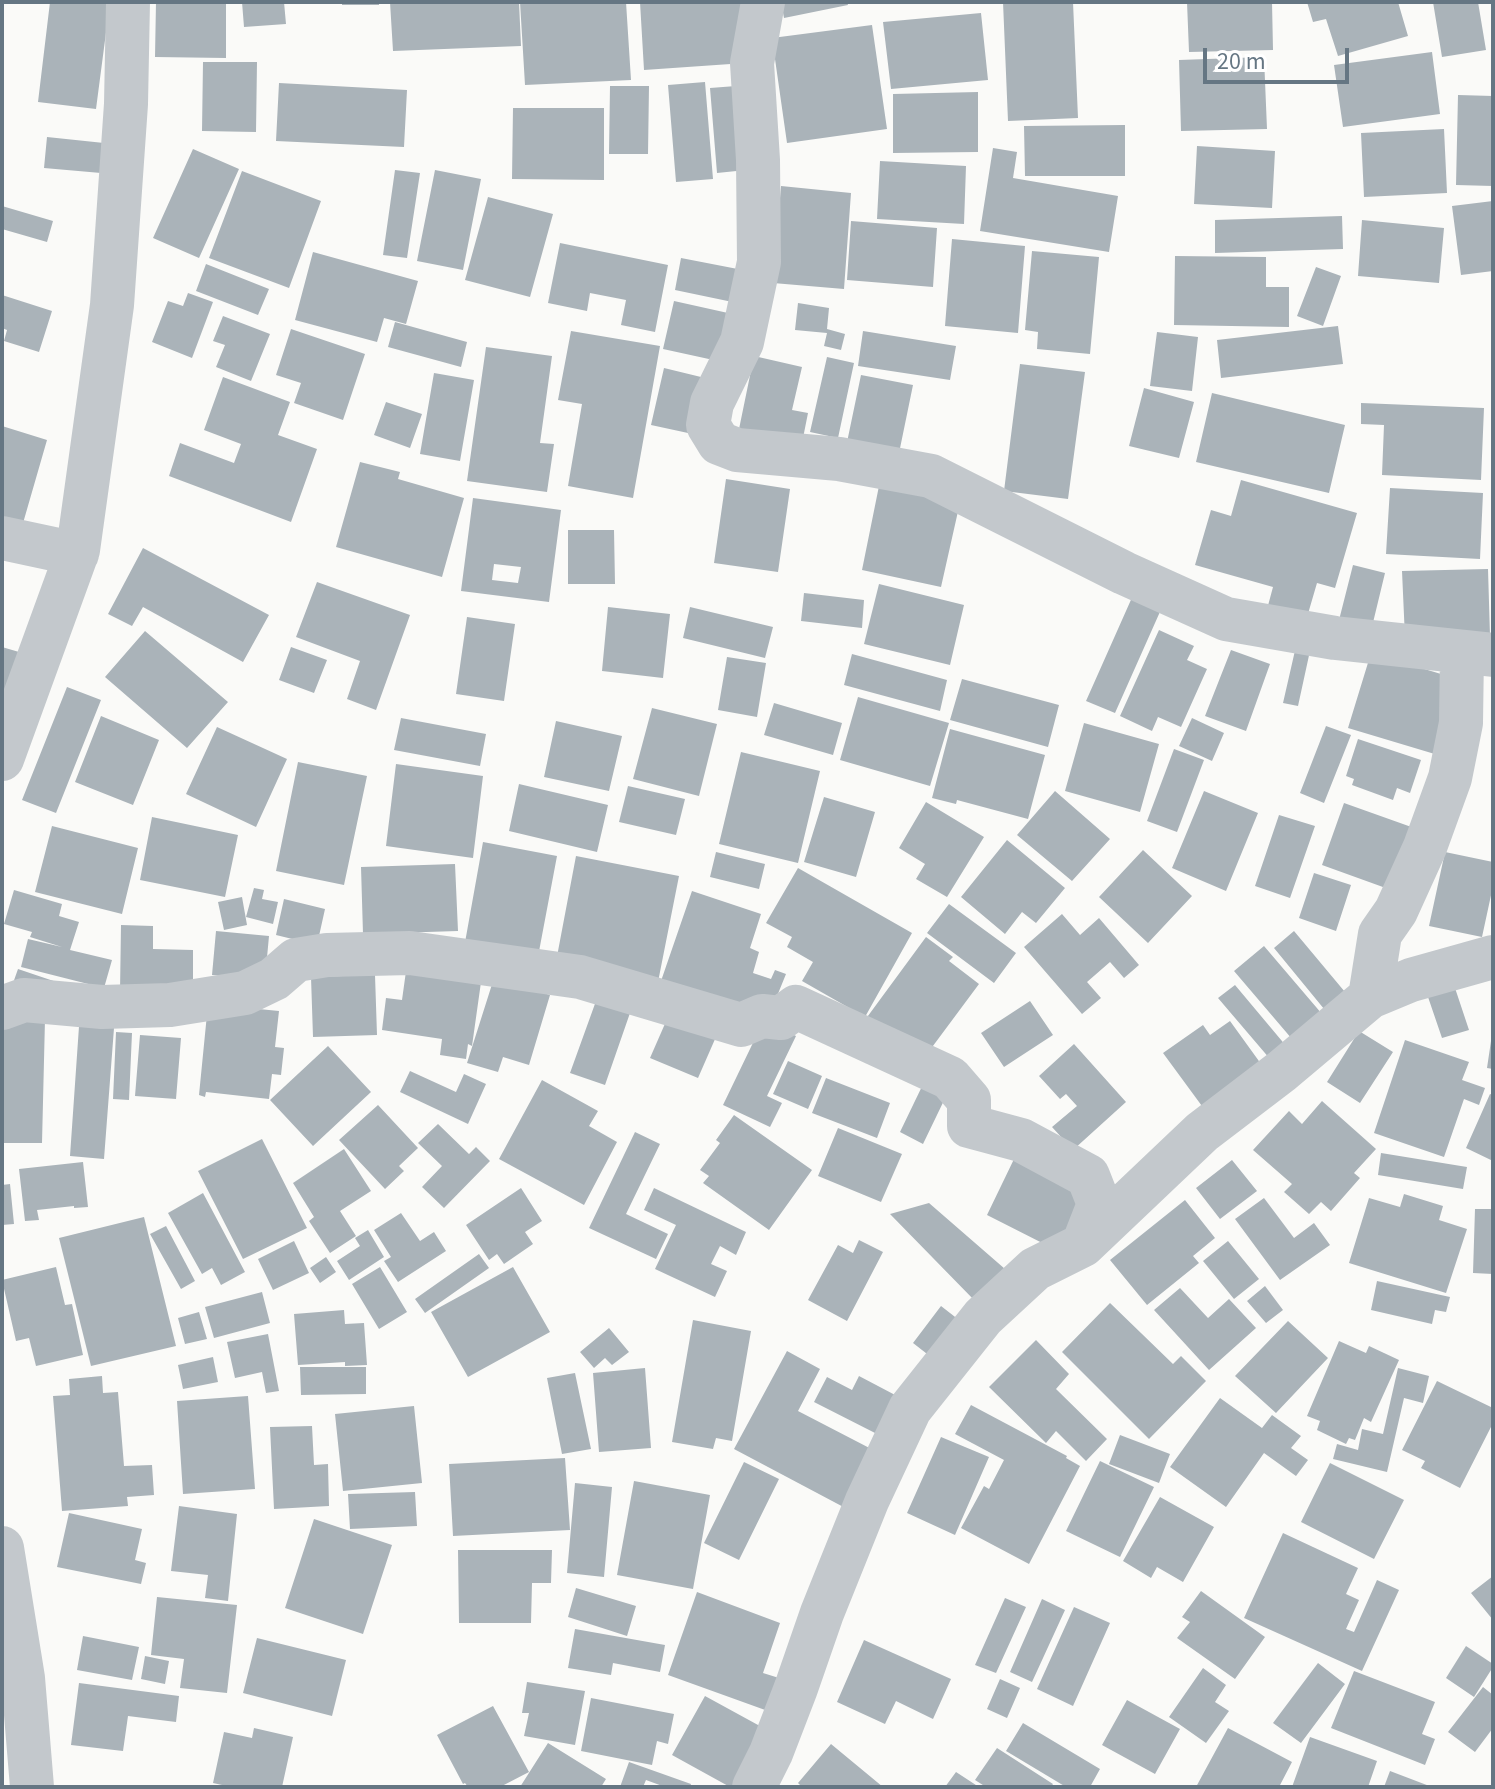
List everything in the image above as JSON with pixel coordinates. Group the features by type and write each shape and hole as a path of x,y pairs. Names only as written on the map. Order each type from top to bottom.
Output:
{"street":[{"path":"2,759 77,554 112,305 126,104 128,2"},
{"path":"763,2 752,63 758,160 759,262 742,342 712,403 708,425 719,443 737,450 839,459 931,476 1124,573 1226,619 1335,638 1478,654 1450,778 1425,847 1396,911 1380,934 1370,997"},
{"path":"2,538 77,554"},
{"path":"2,1008 24,1000 102,1007 170,1005 245,993 274,979 296,960 327,955 410,953 580,977 741,1025 762,1016 781,1018 796,1007 950,1078 969,1100 969,1126 1021,1140 1088,1176 1099,1204 1083,1245"},
{"path":"754,1787 771,1753 867,1501 910,1409 983,1317 1035,1269 1083,1245 1202,1132 1282,1071 1370,997 1411,980 1493,957"},
{"path":"2,1548 23,1678 32,1787"}],"building":[{"path":"50,2 110,2 96,109 38,102"},
{"path":"156,2 226,2 226,58 155,57"},
{"path":"242,2 284,2 286,24 244,27"},
{"path":"342,2 379,2 379,5 342,5"},
{"path":"390,2 519,2 521,46 393,51"},
{"path":"520,2 626,2 631,80 525,85"},
{"path":"640,2 741,2 745,63 644,70"},
{"path":"781,2 847,2 848,5 784,18"},
{"path":"1003,2 1073,2 1078,118 1008,121"},
{"path":"1187,2 1272,2 1273,50 1189,52"},
{"path":"1307,2 1398,2 1408,36 1338,56 1326,19 1313,22"},
{"path":"1433,2 1478,2 1486,50 1442,57"},
{"path":"981,13 988,80 891,89 883,22"},
{"path":"872,25 887,129 787,143 772,38"},
{"path":"1432,52 1440,114 1343,127 1334,65"},
{"path":"1264,57 1267,129 1181,131 1179,60"},
{"path":"203,62 257,62 256,132 202,131"},
{"path":"705,82 713,179 676,182 668,85"},
{"path":"279,83 407,90 404,147 276,141"},
{"path":"749,85 756,169 717,173 710,88"},
{"path":"610,86 649,86 648,154 609,154"},
{"path":"978,92 978,152 893,153 893,94"},
{"path":"1458,95 1493,96 1493,186 1456,185"},
{"path":"513,108 604,108 604,180 512,179"},
{"path":"1125,125 1125,176 1025,176 1024,126"},
{"path":"1444,129 1447,193 1364,197 1361,133"},
{"path":"47,137 104,143 101,173 44,168"},
{"path":"1197,146 1275,151 1272,208 1194,204"},
{"path":"993,148 1017,152 1013,178 1118,196 1109,252 980,231"},
{"path":"193,149 239,169 199,258 153,238"},
{"path":"880,161 966,166 964,224 877,219"},
{"path":"395,170 420,173 407,258 383,255"},
{"path":"435,170 481,179 463,270 417,261"},
{"path":"242,171 321,201 289,288 209,258"},
{"path":"781,186 851,193 844,289 773,283"},
{"path":"488,197 553,214 530,297 465,280"},
{"path":"1493,201 1493,271 1461,275 1452,206"},
{"path":"2,206 53,221 47,242 2,229"},
{"path":"1342,216 1343,249 1215,253 1215,220"},
{"path":"1362,220 1444,228 1439,283 1358,276"},
{"path":"851,221 937,228 933,287 847,280"},
{"path":"952,239 1025,246 1018,333 945,326"},
{"path":"560,243 668,265 655,332 621,325 626,300 590,293 587,311 548,303"},
{"path":"1032,251 1099,257 1090,354 1037,349 1038,332 1025,330"},
{"path":"313,252 418,281 406,324 384,318 377,342 295,320"},
{"path":"1175,256 1266,257 1266,287 1289,287 1289,327 1174,325"},
{"path":"681,258 748,271 742,304 675,290"},
{"path":"206,264 269,289 258,315 196,291"},
{"path":"1316,267 1341,276 1323,326 1297,316"},
{"path":"188,293 213,302 192,358 152,342 168,301 183,306"},
{"path":"2,295 52,311 39,352 4,341 7,330 2,328"},
{"path":"674,301 728,313 718,361 663,349"},
{"path":"798,303 829,308 827,329 845,334 841,350 824,346 827,333 795,330"},
{"path":"223,316 270,334 251,381 216,367 225,345 213,341"},
{"path":"395,322 467,342 461,367 388,347"},
{"path":"1338,326 1343,364 1221,378 1217,340"},
{"path":"291,329 365,354 343,420 294,403 301,383 276,375"},
{"path":"571,331 660,346 633,498 568,486 582,404 558,400"},
{"path":"863,331 956,346 950,380 858,366"},
{"path":"1157,332 1198,337 1192,391 1150,386"},
{"path":"486,347 552,356 540,443 554,444 547,492 467,481"},
{"path":"754,356 802,367 792,410 808,413 801,448 738,434"},
{"path":"827,357 854,363 838,438 810,432"},
{"path":"1020,364 1085,372 1068,499 1004,491"},
{"path":"664,368 701,377 688,433 651,425"},
{"path":"434,373 474,380 460,461 420,454"},
{"path":"861,375 913,385 898,458 846,447"},
{"path":"223,377 290,402 278,435 317,449 291,522 169,476 180,443 234,463 241,444 204,430"},
{"path":"1144,388 1194,402 1179,458 1129,446"},
{"path":"1212,393 1345,425 1329,493 1196,462"},
{"path":"386,402 422,414 410,448 374,435"},
{"path":"1361,403 1484,408 1481,480 1382,475 1384,425 1361,424"},
{"path":"2,426 47,440 19,537 2,532"},
{"path":"360,462 400,472 398,479 464,498 442,577 336,547"},
{"path":"726,479 790,489 778,572 714,563"},
{"path":"1241,480 1357,513 1335,588 1317,583 1305,624 1266,613 1273,587 1195,565 1211,510 1231,516"},
{"path":"880,481 961,498 941,587 862,570"},
{"path":"1390,488 1483,493 1480,559 1386,554"},
{"path":"473,498 561,510 549,602 461,591","holes":["494,564 521,567 518,583 492,580"]},
{"path":"568,530 614,530 615,584 568,584"},
{"path":"143,548 269,615 243,662 143,607 132,626 108,614"},
{"path":"1353,565 1385,573 1370,635 1337,628"},
{"path":"1488,569 1490,636 1405,638 1402,571"},
{"path":"317,582 410,615 376,710 347,699 360,661 296,637"},
{"path":"879,584 964,605 950,665 864,644"},
{"path":"804,593 864,600 862,628 801,621"},
{"path":"1134,593 1163,605 1115,713 1086,701"},
{"path":"608,607 670,614 663,678 602,671"},
{"path":"690,607 773,627 765,658 683,638"},
{"path":"467,617 515,624 504,701 456,694"},
{"path":"1159,630 1194,646 1187,660 1207,669 1181,727 1158,717 1152,731 1120,716"},
{"path":"145,631 228,702 187,748 105,677"},
{"path":"1299,633 1313,637 1298,706 1283,703"},
{"path":"2,647 19,652 2,707"},
{"path":"291,647 327,660 314,693 279,680"},
{"path":"1231,650 1270,664 1246,731 1205,716"},
{"path":"1371,653 1481,686 1458,761 1348,728"},
{"path":"852,654 947,680 940,711 844,685"},
{"path":"727,657 766,663 757,717 718,710"},
{"path":"962,679 1059,705 1048,747 950,720"},
{"path":"67,687 101,700 56,813 22,800"},
{"path":"858,697 949,723 930,786 840,760"},
{"path":"774,703 842,723 833,755 764,735"},
{"path":"652,708 717,724 699,796 633,779"},
{"path":"101,716 159,740 133,805 75,782"},
{"path":"401,718 486,734 480,766 394,750"},
{"path":"1192,718 1224,733 1212,761 1179,746"},
{"path":"556,721 622,736 609,791 544,777"},
{"path":"1084,723 1159,744 1140,812 1065,791"},
{"path":"1326,726 1351,735 1324,803 1300,793"},
{"path":"217,727 287,759 256,827 186,794"},
{"path":"950,729 1045,755 1028,819 957,800 956,804 932,798"},
{"path":"1358,739 1421,760 1410,793 1397,788 1393,800 1352,785 1354,779 1346,776"},
{"path":"1174,749 1204,760 1177,832 1147,821"},
{"path":"741,752 820,771 798,863 719,844"},
{"path":"298,762 367,776 344,885 276,871"},
{"path":"396,764 483,776 473,858 386,846"},
{"path":"519,784 608,805 597,852 509,831"},
{"path":"628,786 685,799 676,835 619,822"},
{"path":"1055,791 1110,839 1072,881 1017,835"},
{"path":"1204,791 1258,813 1226,891 1172,868"},
{"path":"824,797 875,812 856,877 804,862"},
{"path":"926,802 984,837 947,897 916,879 925,864 899,848"},
{"path":"1344,803 1417,829 1394,891 1322,865"},
{"path":"1279,815 1315,826 1290,898 1255,886"},
{"path":"152,817 238,835 225,897 140,880"},
{"path":"52,826 138,848 122,914 35,892"},
{"path":"1007,840 1065,888 1036,923 1022,912 1005,934 961,897"},
{"path":"483,842 557,856 537,962 464,948"},
{"path":"1143,850 1192,896 1148,943 1099,897"},
{"path":"716,852 765,864 759,889 710,877"},
{"path":"1445,852 1493,862 1493,886 1482,937 1429,926"},
{"path":"576,856 679,876 657,987 555,967"},
{"path":"455,864 458,931 363,934 361,867"},
{"path":"798,868 912,933 865,1017 802,981 813,962 787,947 792,937 766,923"},
{"path":"1314,873 1351,885 1336,931 1299,918"},
{"path":"254,888 264,890 262,899 278,902 273,924 246,917"},
{"path":"14,890 62,904 59,916 79,922 70,950 112,960 104,988 21,967 28,939 62,947 30,937 32,932 4,924"},
{"path":"692,891 761,914 750,948 759,952 753,973 771,979 775,970 786,974 771,1011 661,981"},
{"path":"242,897 247,925 224,930 218,902"},
{"path":"284,899 325,909 317,945 276,935"},
{"path":"949,904 1016,953 994,983 927,933"},
{"path":"1062,914 1080,935 1099,918 1139,965 1124,978 1110,962 1087,982 1101,998 1082,1014 1024,947"},
{"path":"121,925 153,926 153,949 193,950 193,993 120,992"},
{"path":"216,931 269,936 265,979 212,975"},
{"path":"1294,931 1350,998 1329,1015 1274,948"},
{"path":"926,937 953,957 949,961 979,984 924,1058 865,1020"},
{"path":"1264,946 1322,1014 1292,1039 1234,971"},
{"path":"407,964 482,975 472,1046 468,1044 466,1059 440,1055 442,1039 382,1030 386,998 402,1000"},
{"path":"18,969 95,995 12,986"},
{"path":"375,975 377,1035 313,1037 311,977"},
{"path":"494,978 550,995 529,1065 503,1057 498,1072 467,1063"},
{"path":"1235,985 1292,1053 1276,1066 1218,998"},
{"path":"1455,988 1469,1030 1442,1038 1428,997"},
{"path":"596,1001 630,1013 605,1085 570,1073"},
{"path":"1030,1001 1053,1035 1004,1067 981,1033"},
{"path":"208,1004 279,1011 275,1047 284,1048 281,1075 272,1074 269,1099 206,1092 205,1097 199,1095"},
{"path":"671,1010 719,1030 698,1078 650,1058"},
{"path":"80,1012 115,1015 104,1159 70,1156"},
{"path":"2,1017 45,1019 42,1143 2,1143"},
{"path":"764,1020 796,1036 767,1096 782,1103 770,1127 723,1105"},
{"path":"1230,1021 1269,1075 1210,1117 1163,1053 1203,1025 1210,1035"},
{"path":"1359,1031 1393,1052 1360,1103 1327,1082"},
{"path":"116,1032 132,1033 129,1100 113,1099"},
{"path":"140,1035 181,1038 176,1099 135,1096"},
{"path":"1405,1040 1469,1062 1462,1080 1485,1088 1479,1105 1464,1099 1444,1157 1374,1133"},
{"path":"1493,1041 1493,1069 1487,1068"},
{"path":"1074,1044 1126,1102 1073,1150 1052,1127 1077,1106 1066,1094 1060,1099 1039,1076"},
{"path":"328,1046 371,1092 313,1146 270,1100"},
{"path":"788,1061 822,1076 808,1109 773,1094"},
{"path":"410,1071 456,1092 464,1074 486,1084 468,1124 400,1092"},
{"path":"927,1076 950,1088 923,1144 900,1132"},
{"path":"826,1078 890,1103 877,1138 812,1113"},
{"path":"542,1080 598,1111 589,1126 617,1142 584,1205 499,1159"},
{"path":"1490,1094 1493,1095 1493,1161 1466,1148"},
{"path":"1322,1101 1376,1149 1354,1173 1360,1178 1331,1211 1321,1202 1309,1214 1284,1192 1292,1184 1253,1150 1289,1111 1302,1124"},
{"path":"378,1105 418,1148 399,1166 404,1171 385,1189 339,1140"},
{"path":"734,1115 812,1170 769,1230 703,1183 709,1176 700,1170 720,1143 716,1140"},
{"path":"438,1124 469,1154 476,1147 490,1161 444,1208 422,1187 442,1166 418,1143"},
{"path":"838,1128 902,1154 881,1202 818,1176"},
{"path":"635,1132 660,1144 626,1214 668,1234 656,1259 589,1228"},
{"path":"262,1139 307,1228 243,1259 198,1171"},
{"path":"344,1149 371,1191 340,1211 356,1236 330,1253 309,1221 314,1217 293,1183"},
{"path":"1381,1153 1467,1167 1463,1189 1378,1175"},
{"path":"1015,1157 1092,1194 1062,1253 987,1215"},
{"path":"1232,1160 1257,1191 1220,1219 1196,1188"},
{"path":"83,1162 88,1207 37,1210 39,1220 25,1221 19,1169"},
{"path":"10,1184 14,1224 2,1225 2,1185"},
{"path":"521,1188 542,1221 525,1232 533,1244 504,1264 497,1254 489,1260 466,1225"},
{"path":"654,1188 746,1232 736,1255 720,1246 711,1264 727,1271 715,1297 655,1269 676,1225 644,1210"},
{"path":"203,1193 245,1272 221,1285 212,1268 202,1274 168,1213"},
{"path":"1404,1194 1443,1206 1439,1220 1467,1229 1446,1293 1349,1263 1369,1198 1400,1207"},
{"path":"1264,1198 1294,1238 1314,1223 1330,1245 1280,1280 1235,1219"},
{"path":"1185,1200 1215,1238 1193,1256 1199,1263 1147,1305 1110,1260"},
{"path":"929,1203 1005,1269 976,1302 890,1214"},
{"path":"1475,1209 1493,1209 1493,1274 1473,1273"},
{"path":"401,1213 420,1241 434,1232 446,1251 398,1282 384,1261 391,1257 374,1230"},
{"path":"144,1217 176,1346 91,1366 59,1238"},
{"path":"166,1226 195,1281 181,1289 150,1234"},
{"path":"368,1230 384,1257 349,1280 337,1261 360,1246 355,1238"},
{"path":"859,1240 883,1252 847,1321 808,1300 838,1245 853,1253"},
{"path":"294,1241 309,1273 273,1290 258,1259"},
{"path":"1228,1241 1259,1279 1234,1299 1203,1261"},
{"path":"479,1254 489,1268 425,1313 415,1299"},
{"path":"326,1257 336,1272 320,1283 310,1268"},
{"path":"56,1267 65,1305 72,1304 83,1355 36,1366 29,1338 16,1341 2,1280"},
{"path":"380,1267 407,1312 379,1329 352,1284"},
{"path":"513,1267 550,1332 468,1377 431,1312"},
{"path":"1377,1281 1450,1297 1446,1312 1435,1310 1432,1324 1371,1310"},
{"path":"1265,1286 1283,1310 1266,1323 1247,1301"},
{"path":"1180,1288 1208,1318 1229,1299 1256,1328 1209,1370 1154,1310"},
{"path":"262,1292 270,1323 214,1338 205,1307"},
{"path":"1110,1303 1173,1364 1181,1356 1206,1381 1149,1439 1062,1352"},
{"path":"941,1306 968,1327 940,1364 913,1343"},
{"path":"344,1310 345,1324 364,1323 367,1365 345,1366 345,1362 298,1365 294,1314"},
{"path":"199,1312 207,1339 185,1344 178,1318"},
{"path":"693,1320 751,1331 732,1441 716,1438 713,1449 672,1442"},
{"path":"1288,1321 1328,1358 1276,1413 1235,1376"},
{"path":"609,1328 629,1352 612,1365 605,1358 594,1368 580,1352"},
{"path":"268,1334 279,1391 266,1393 262,1372 235,1378 227,1342"},
{"path":"1036,1340 1069,1374 1056,1389 1107,1439 1086,1461 1056,1431 1046,1443 989,1387"},
{"path":"1339,1341 1366,1353 1369,1346 1399,1360 1371,1422 1364,1418 1355,1440 1349,1438 1346,1444 1317,1430 1320,1421 1307,1416"},
{"path":"787,1351 820,1369 798,1411 881,1454 851,1511 734,1449"},
{"path":"213,1357 218,1382 183,1389 178,1365"},
{"path":"300,1367 366,1367 366,1394 301,1395"},
{"path":"645,1368 651,1448 599,1452 593,1373"},
{"path":"1398,1368 1429,1376 1423,1403 1404,1398 1387,1472 1333,1459 1337,1444 1358,1450 1362,1429 1383,1434"},
{"path":"575,1373 591,1449 562,1454 547,1378"},
{"path":"102,1376 103,1393 118,1392 124,1466 152,1465 154,1495 127,1497 128,1506 62,1511 53,1396 70,1395 69,1379"},
{"path":"859,1376 897,1396 877,1434 814,1402 827,1377 852,1390"},
{"path":"1437,1381 1493,1408 1493,1423 1460,1488 1421,1468 1425,1461 1402,1450"},
{"path":"248,1396 255,1489 183,1494 177,1401"},
{"path":"1220,1398 1262,1428 1272,1415 1301,1436 1291,1448 1308,1460 1296,1476 1264,1453 1226,1507 1170,1467"},
{"path":"971,1405 1080,1466 1029,1564 961,1528 984,1486 989,1489 1004,1460 955,1434"},
{"path":"414,1406 422,1483 343,1491 335,1414"},
{"path":"312,1426 314,1465 328,1464 329,1506 274,1509 270,1427"},
{"path":"1120,1435 1170,1454 1159,1483 1109,1464"},
{"path":"941,1437 989,1457 955,1535 907,1513"},
{"path":"565,1458 570,1530 453,1536 449,1464"},
{"path":"1100,1461 1154,1487 1120,1557 1066,1531"},
{"path":"744,1462 779,1479 739,1560 704,1543"},
{"path":"1330,1463 1404,1500 1374,1559 1301,1522"},
{"path":"634,1481 710,1495 693,1589 617,1575"},
{"path":"575,1483 612,1487 604,1577 567,1573"},
{"path":"415,1492 417,1526 350,1529 348,1494"},
{"path":"1160,1497 1214,1527 1183,1582 1157,1567 1151,1578 1123,1561"},
{"path":"179,1506 237,1514 228,1601 205,1598 208,1575 171,1571"},
{"path":"69,1513 142,1529 135,1560 146,1563 141,1584 57,1567"},
{"path":"314,1519 392,1545 363,1634 285,1608"},
{"path":"1283,1533 1358,1568 1346,1594 1359,1600 1346,1629 1354,1632 1377,1580 1399,1590 1362,1671 1244,1618"},
{"path":"458,1550 552,1550 551,1583 532,1583 531,1623 459,1623"},
{"path":"1493,1576 1493,1620 1471,1593"},
{"path":"576,1588 636,1606 627,1636 568,1617"},
{"path":"1201,1591 1265,1637 1235,1679 1177,1638 1190,1622 1182,1617"},
{"path":"697,1592 780,1623 763,1673 779,1678 779,1715 668,1675"},
{"path":"157,1597 237,1605 227,1693 180,1688 184,1659 151,1655"},
{"path":"1005,1598 1026,1607 996,1673 975,1665"},
{"path":"1042,1599 1065,1610 1032,1682 1010,1672"},
{"path":"1074,1607 1110,1623 1073,1706 1037,1689"},
{"path":"575,1629 665,1645 660,1672 613,1663 611,1675 568,1668"},
{"path":"83,1636 139,1647 132,1680 77,1670"},
{"path":"257,1638 346,1660 332,1716 243,1693"},
{"path":"864,1640 951,1679 933,1719 896,1701 885,1724 837,1702"},
{"path":"1466,1646 1493,1664 1474,1697 1446,1678"},
{"path":"145,1656 169,1661 165,1684 141,1679"},
{"path":"1318,1663 1345,1684 1301,1743 1273,1723"},
{"path":"1203,1668 1226,1685 1215,1702 1229,1711 1206,1743 1169,1717"},
{"path":"1354,1671 1435,1702 1422,1734 1435,1739 1425,1765 1331,1728"},
{"path":"1000,1679 1020,1688 1007,1718 987,1709"},
{"path":"527,1682 585,1691 575,1745 524,1736 529,1713 522,1713"},
{"path":"79,1683 179,1696 176,1722 128,1716 123,1751 71,1745"},
{"path":"1483,1687 1493,1695 1493,1728 1475,1752 1448,1732"},
{"path":"705,1696 769,1731 738,1787 730,1787 672,1755"},
{"path":"591,1698 674,1714 668,1744 657,1741 652,1765 581,1751"},
{"path":"1127,1700 1180,1729 1155,1774 1102,1745"},
{"path":"493,1706 529,1772 500,1787 468,1787 463,1784 437,1735"},
{"path":"1023,1723 1100,1769 1090,1787 1066,1787 1006,1751"},
{"path":"254,1728 293,1737 282,1787 231,1787 213,1783 224,1732 252,1738"},
{"path":"1228,1728 1292,1762 1279,1787 1196,1787"},
{"path":"1310,1737 1377,1761 1368,1787 1292,1787"},
{"path":"548,1743 606,1779 601,1787 520,1787"},
{"path":"831,1744 883,1787 802,1787 798,1783"},
{"path":"997,1748 1053,1784 1051,1787 986,1787 975,1780"},
{"path":"629,1762 691,1784 690,1787 665,1787 646,1780 643,1787 620,1787"},
{"path":"1390,1771 1432,1787 1384,1787"},
{"path":"956,1772 979,1787 945,1787"}]}
